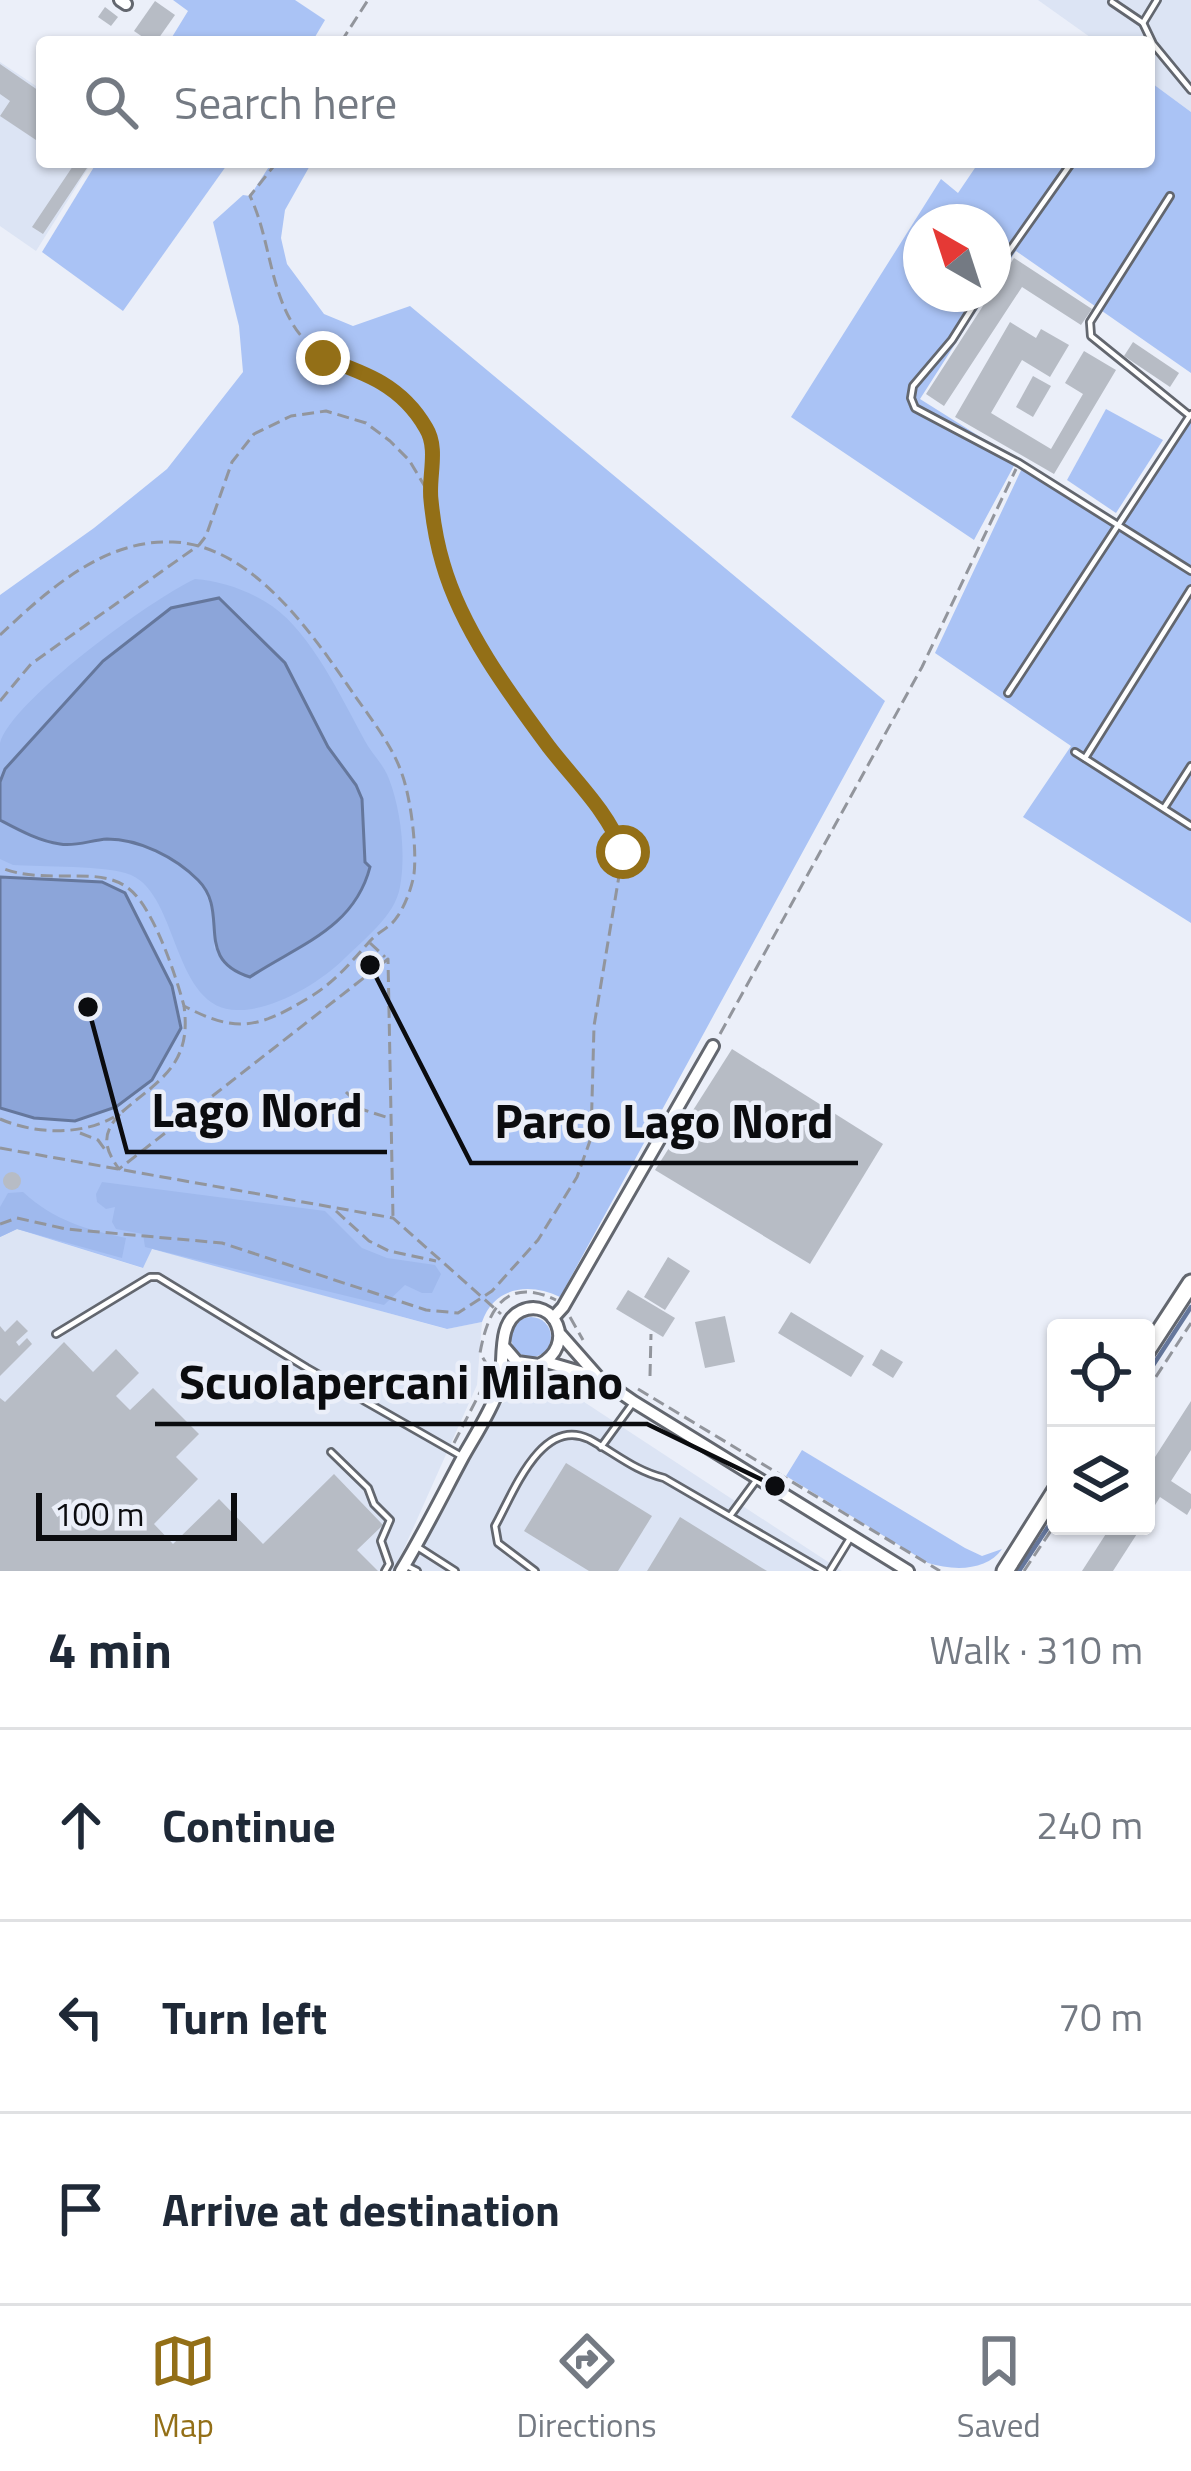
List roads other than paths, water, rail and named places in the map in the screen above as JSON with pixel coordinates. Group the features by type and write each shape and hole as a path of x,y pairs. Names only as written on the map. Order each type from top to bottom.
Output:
{"main road":[{"path":"1155,1338 1191,1283"},
{"path":"1005,1566 1047,1503"}],"street":[{"path":"553,1318 713,1046"},
{"path":"408,1569 495,1385 509,1319 536,1309 553,1318 561,1335 598,1377 908,1571"},
{"path":"495,1385 555,1354 561,1335"},
{"path":"505,1348 517,1362 598,1377"},
{"path":"865,1543 895,1571"}],"lane":[{"path":"1142,23 1157,0"},
{"path":"1112,2 1142,23 1149,36"},
{"path":"1155,46 1191,90"},
{"path":"1011,248 1068,168"},
{"path":"1008,693 1190,415 1091,336 1090,322 1170,196"},
{"path":"970,312 913,386 914,408 1019,463 1191,571"},
{"path":"1084,758 1191,589"},
{"path":"1076,752 1191,826"},
{"path":"1164,808 1191,766"},
{"path":"56,1334 158,1276 463,1456"},
{"path":"601,1448 634,1402"},
{"path":"535,1571 498,1543 495,1526 544,1445 569,1433 642,1473 664,1478 827,1571 853,1535"},
{"path":"331,1452 368,1488 374,1504 391,1520 381,1541 389,1564 385,1571"},
{"path":"730,1516 758,1478"},
{"path":"416,1546 455,1571"}],"waterway":[{"path":"1155,1362 1191,1307"},
{"path":"1019,1571 1047,1529"}],"place":[{"name":"Parco Lago Nord","path":"370,965"},
{"name":"Lago Nord","path":"88,1007"},
{"name":"Scuolapercani Milano","path":"775,1486"}]}
